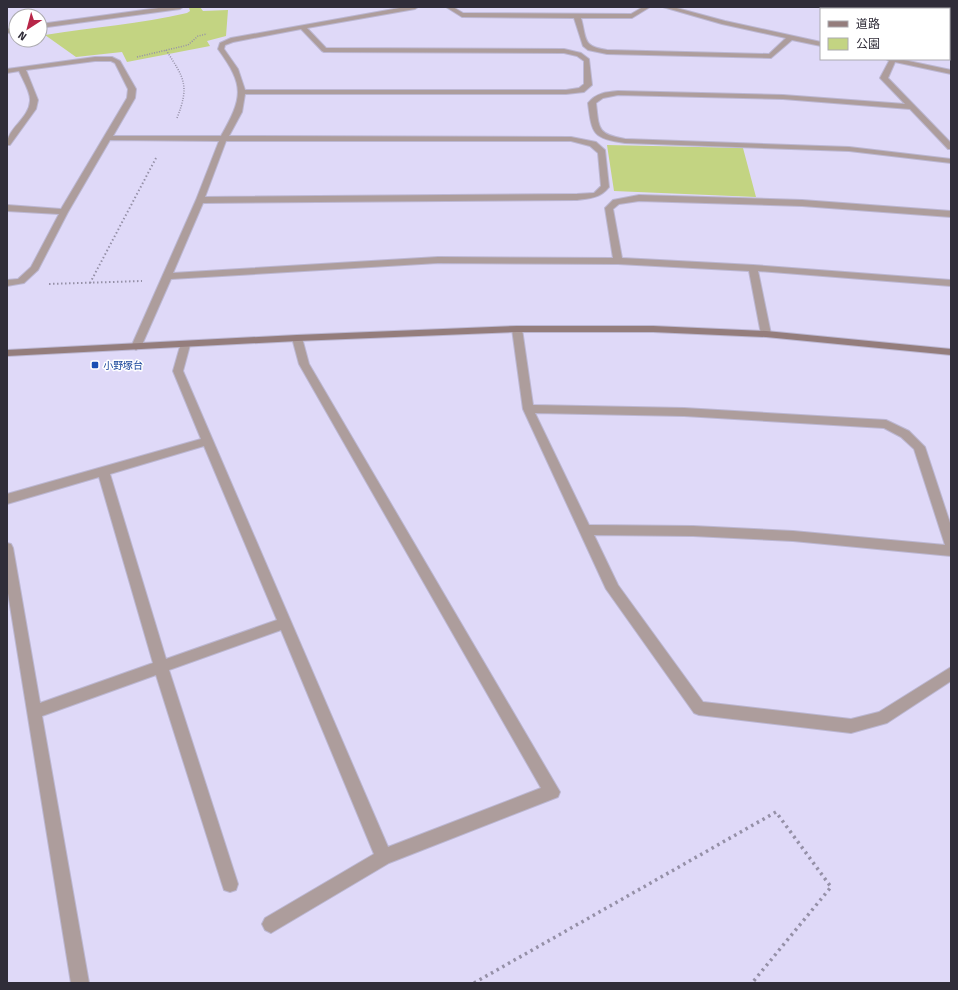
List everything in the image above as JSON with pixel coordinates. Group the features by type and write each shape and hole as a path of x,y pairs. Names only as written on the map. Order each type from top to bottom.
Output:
{"street":[{"path":"48,25 180,7"},
{"path":"136,347 200,200 224,139 238,112 242,92 240,78 235,66 221,49 222,44 231,40 415,7"},
{"path":"449,7 462,15 577,16 632,16 647,7"},
{"path":"666,7 724,23 820,44"},
{"path":"577,16 585,45 590,49 607,52 771,56 790,38"},
{"path":"242,92 566,92 581,90 588,85 587,60 579,54 564,51 324,50 302,27"},
{"path":"7,71 95,59 112,59 118,62 132,89 131,98 64,212 35,268 21,280 7,283"},
{"path":"891,60 884,78 951,147"},
{"path":"896,60 951,72"},
{"path":"8,139 32,109 34,100 22,68"},
{"path":"913,107 783,97 618,93 599,96 595,98 592,103 596,130 600,135 607,138 625,141 834,148 951,161"},
{"path":"107,138 571,139 593,144 602,152 605,187 596,195 577,197 200,200"},
{"path":"618,261 609,208 616,202 639,198 802,203 951,214"},
{"path":"7,208 64,212"},
{"path":"167,276 438,260 618,261 753,268 951,283"},
{"path":"753,268 766,334"},
{"path":"517,329 528,409 613,589 699,708 851,726 882,718 951,673"},
{"path":"7,353 298,338 517,329 653,329 766,334 951,352"},
{"path":"271,924 384,857 552,792 304,364 298,338"},
{"path":"185,345 178,371 384,857"},
{"path":"528,409 684,412 886,424 905,434 919,447 951,545"},
{"path":"7,499 208,441"},
{"path":"103,471 161,667 230,884"},
{"path":"585,530 693,531 793,536 951,551"},
{"path":"7,548 80,983"},
{"path":"34,712 284,623"}],"path":[{"path":"118,62 188,45 198,36 206,33 222,44"},
{"path":"90,283 167,138 185,100 186,92 184,80 166,50"},
{"path":"21,280 31,284 90,283 150,280 167,276"},
{"path":"474,983 776,812 831,887 752,983"}],"green space":[{"path":"200,7 203,11 228,10 226,36 207,41 210,46 127,62 122,52 76,57 48,37 48,35 169,17 187,13 190,11 189,8"},
{"path":"607,145 743,148 756,197 614,191"}],"place":[{"name":"小野塚台","path":"95,365"}]}
